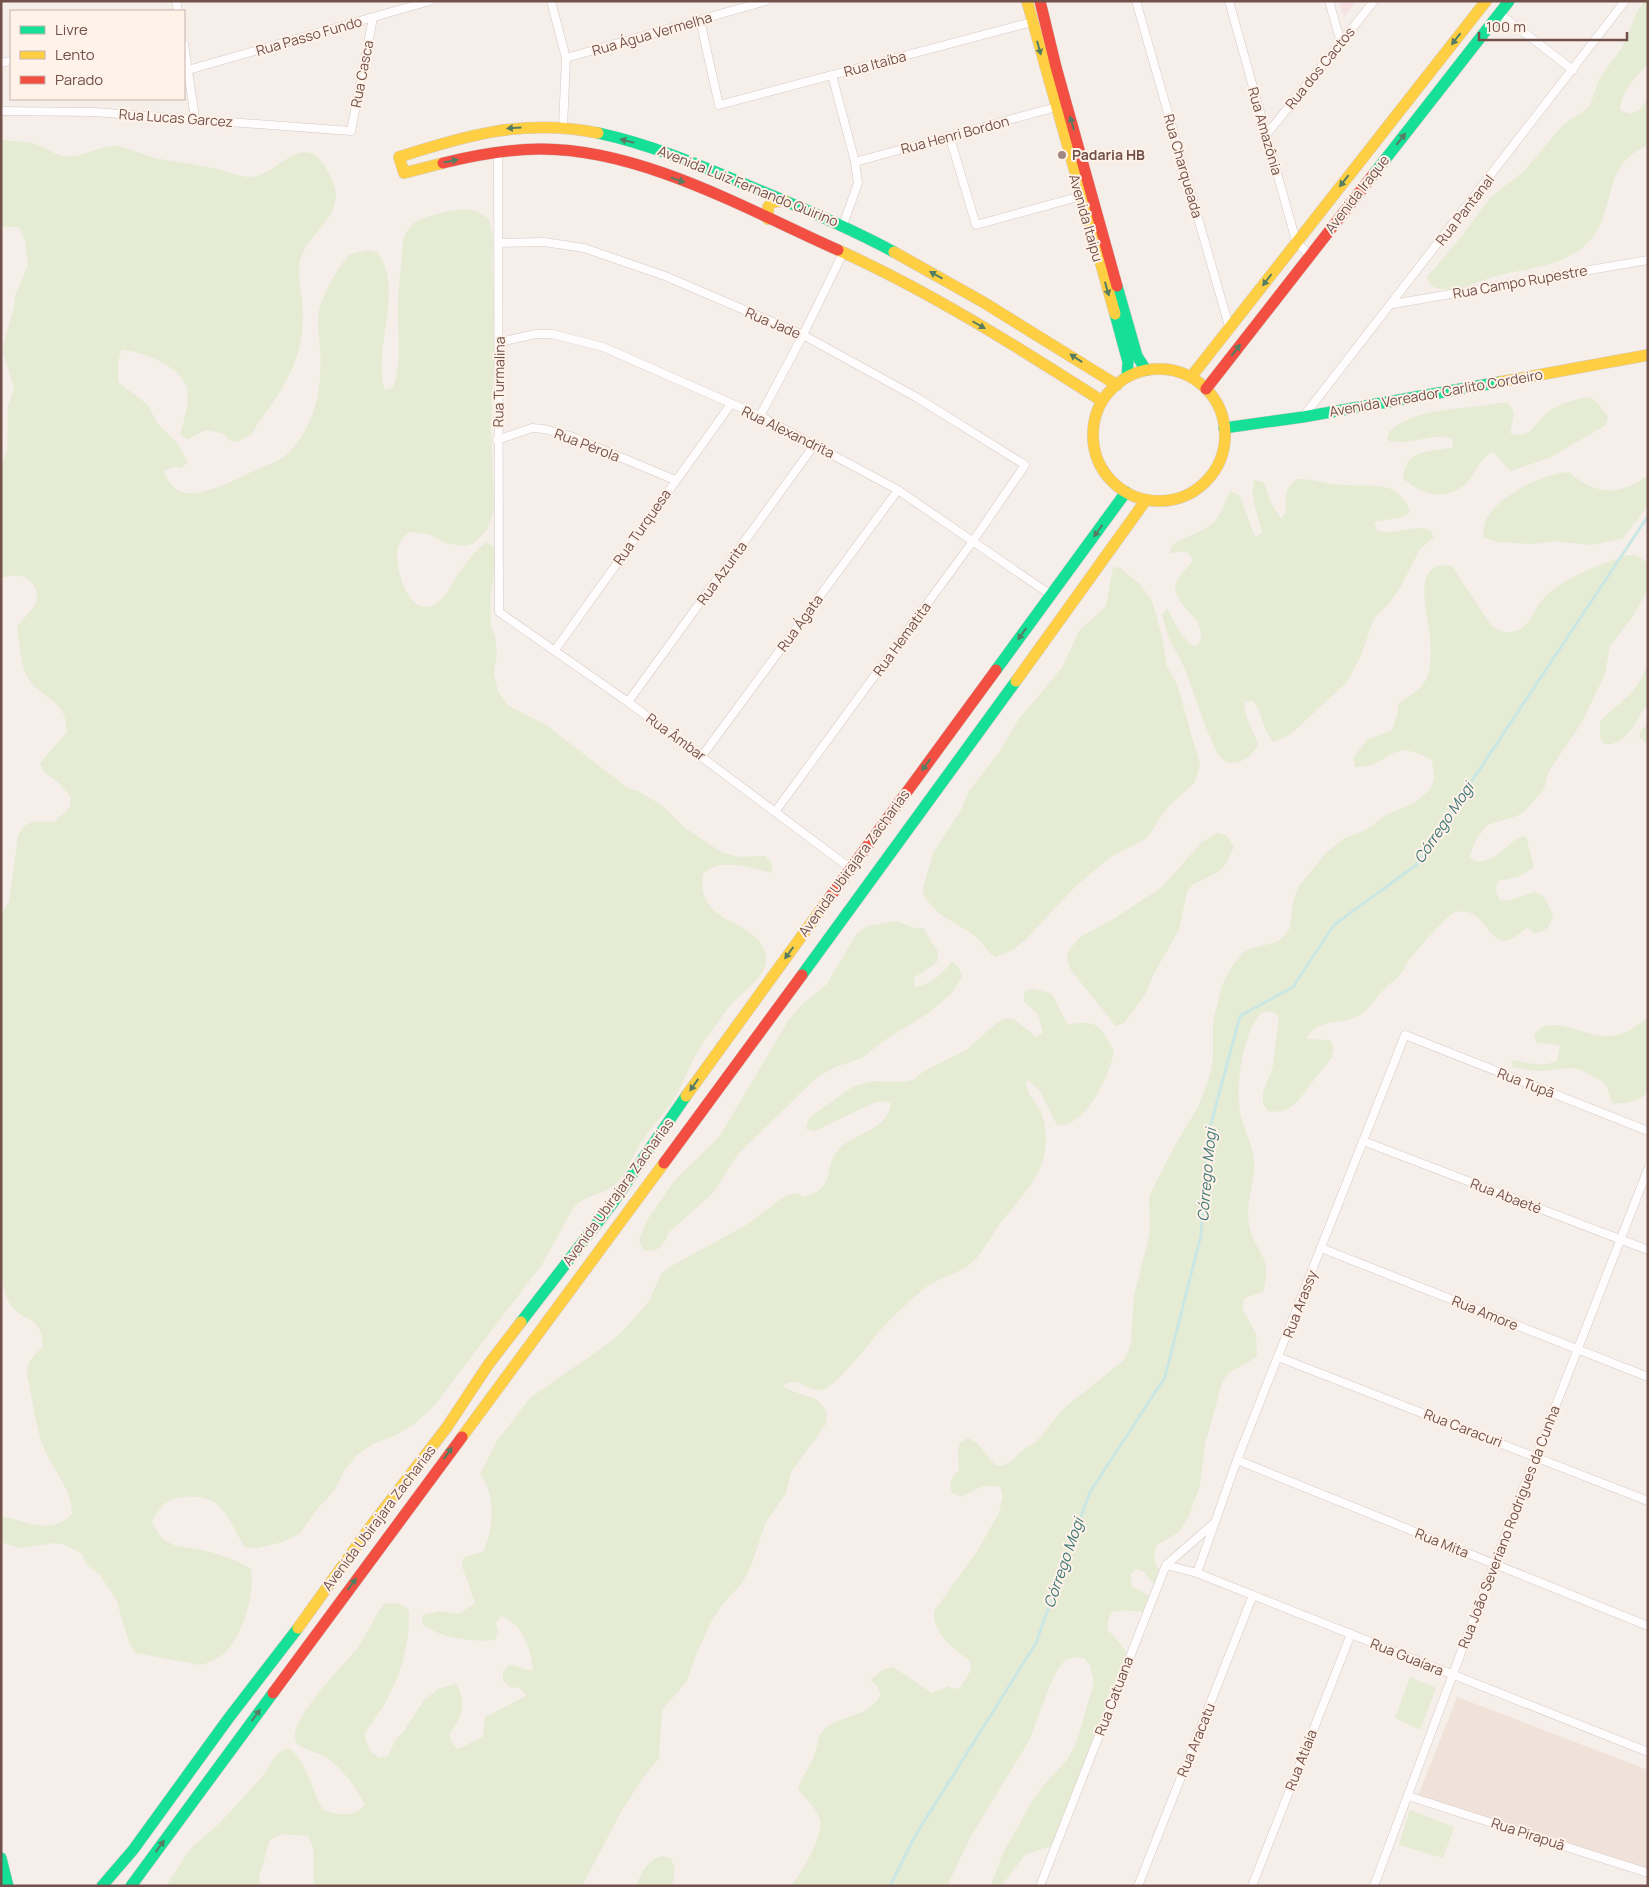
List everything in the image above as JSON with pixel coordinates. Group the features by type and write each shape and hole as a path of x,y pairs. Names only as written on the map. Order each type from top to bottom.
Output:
{"main road":[{"name":"Avenida Itaipu","path":"1027,1 1032,22 1092,194 1136,356 1146,370"},
{"name":"Avenida Itaipu","path":"1040,1 1080,197 1128,362 1126,377"},
{"name":"Avenida Iraque","path":"1191,377 1230,330 1296,241 1486,1"},
{"name":"Avenida Iraque","path":"1206,389 1509,1"},
{"name":"Avenida Luiz Fernando Quirino","path":"1102,401 1003,339 907,284 692,185 613,157 560,149 517,150 453,161 404,173 399,157 492,130 514,127 563,127 651,147 711,169 844,225 1016,320 1117,384"},
{"path":"768,219 768,207 772,202 785,200"},
{"path":"907,284 913,279 918,265"},
{"name":"Avenida Vereador Carlito Cordeiro","path":"1224,428 1303,417 1648,355"},
{"path":"1146,370 1168,370 1191,377 1206,389 1221,414 1224,428 1221,456 1206,481 1182,497 1168,500 1146,500 1126,492 1113,482 1102,468 1096,452 1093,434 1095,417 1102,401 1126,377 1146,370"},
{"name":"Avenida Ubirajara Zacharias","path":"102,1886 133,1850 228,1719 279,1655 371,1526 447,1427 488,1365 612,1204 723,1043 1126,492"},
{"name":"Avenida Ubirajara Zacharias","path":"131,1886 496,1387 610,1239 1146,500"},
{"path":"1,1858 8,1886"}],"street":[{"name":"Rua Passo Fundo","path":"188,70 430,1"},
{"path":"550,1 566,58 563,127"},
{"name":"Rua Água Vermelha","path":"566,58 766,1"},
{"name":"Rua Charqueada","path":"1136,1 1230,330"},
{"name":"Rua Amazônia","path":"1229,1 1296,241 1309,255"},
{"path":"1329,1 1342,43"},
{"name":"Rua dos Cactos","path":"1266,134 1342,43 1374,1"},
{"name":"Rua Pantanal","path":"1303,417 1393,304 1625,1"},
{"path":"1500,14 1573,70"},
{"name":"Rua Casca","path":"351,131 372,18"},
{"name":"Rua Itaíba","path":"700,20 719,105 1032,22"},
{"path":"185,50 195,118"},
{"path":"832,75 855,162 858,183 844,225"},
{"name":"Rua Henri Bordon","path":"855,162 950,138 1061,106"},
{"name":"Rua Lucas Garcez","path":"1,111 94,112 351,131"},
{"path":"950,138 976,225 1092,194"},
{"name":"Rua Turmalina","path":"498,153 500,342 498,440 499,612"},
{"name":"Rua Jade","path":"498,243 544,242 584,248 665,276 803,335 916,397 1025,465"},
{"path":"760,416 803,335 843,253"},
{"name":"Rua Campo Rupestre","path":"1393,304 1648,260"},
{"name":"Rua Alexandrita","path":"500,342 536,334 552,334 594,345 760,416 898,490 1051,595"},
{"name":"Rua Turquesa","path":"555,650 730,404"},
{"name":"Rua Pérola","path":"498,440 532,428 544,429 570,436 675,480"},
{"name":"Rua Azurita","path":"628,702 815,444"},
{"name":"Rua Hematita","path":"775,812 973,541 1025,465"},
{"name":"Rua Ágata","path":"702,756 898,490"},
{"name":"Rua Âmbar","path":"499,612 628,702 850,868"},
{"name":"Rua Tupã","path":"1405,1035 1648,1131"},
{"name":"Rua Arassy","path":"1196,1573 1237,1460 1405,1035"},
{"name":"Rua Abaeté","path":"1363,1142 1648,1250"},
{"name":"Rua João Severiano Rodrigues da Cunha","path":"1374,1886 1494,1564 1619,1238 1648,1169"},
{"name":"Rua Amore","path":"1321,1248 1648,1377"},
{"name":"Rua Caracuri","path":"1278,1358 1648,1500"},
{"name":"Rua Mita","path":"1237,1460 1648,1626"},
{"name":"Rua Catuana","path":"1040,1886 1166,1565 1213,1524"},
{"name":"Rua Guaíara","path":"1166,1565 1196,1573 1253,1595 1648,1752"},
{"name":"Rua Aracatu","path":"1138,1886 1253,1595"},
{"name":"Rua Atiaia","path":"1252,1886 1351,1634"},
{"name":"Rua Pirapuã","path":"1408,1796 1648,1873"}],"shaded area":[{"path":"1339,1 1356,1 1344,17"},
{"path":"1457,1697 1648,1770 1648,1872 1418,1796"}],"green space":[{"path":"1645,1 1648,1 1648,64 1626,91 1620,110 1629,114 1638,111 1648,99 1648,145 1632,154 1621,166 1602,221 1595,235 1573,254 1552,263 1493,277 1455,289 1431,286 1427,277 1462,236 1489,199 1525,170 1562,126 1590,106 1599,79 1623,46 1638,10"},
{"path":"1,140 39,145 63,156 76,156 102,148 119,146 155,158 212,168 247,177 264,173 289,158 305,152 316,156 329,174 335,188 334,206 326,222 308,243 299,265 299,281 303,305 301,342 292,368 280,393 251,434 237,442 229,440 222,433 205,430 187,440 180,434 188,400 184,380 170,367 150,357 122,350 118,361 118,382 148,405 157,423 178,444 188,462 181,468 172,467 164,471 171,484 185,493 198,493 218,487 278,461 285,456 304,433 315,407 320,378 319,311 324,296 340,266 350,254 368,250 377,252 385,267 389,284 389,301 382,357 382,375 385,391 393,387 398,367 399,290 403,241 408,230 413,224 425,218 458,210 474,211 489,219 493,238 492,267 496,307 491,425 494,510 487,530 473,544 464,546 446,543 428,534 409,532 402,538 397,555 400,576 404,587 416,604 424,607 433,605 444,596 470,557 478,549 487,542 495,548 497,557 490,597 491,627 495,635 497,654 494,673 498,692 509,706 546,725 628,788 638,791 663,806 684,827 721,852 739,857 765,856 772,863 772,873 736,865 727,865 710,869 703,874 703,891 708,904 718,913 753,935 762,945 766,958 762,972 728,1008 706,1038 672,1102 644,1139 621,1178 610,1188 585,1199 574,1207 541,1266 433,1407 414,1424 396,1435 373,1444 357,1455 344,1471 334,1491 319,1507 300,1533 283,1542 257,1548 245,1547 223,1510 208,1499 184,1497 173,1499 158,1511 152,1521 161,1537 167,1542 180,1547 217,1554 250,1568 252,1578 250,1601 237,1637 221,1655 200,1665 136,1653 130,1645 116,1599 100,1575 87,1565 82,1554 63,1544 54,1543 20,1548 1,1542 1,1516 47,1526 64,1521 72,1514 66,1488 41,1440 27,1376 29,1363 43,1346 42,1336 36,1324 16,1311 9,1301 4,1289 1,1271 1,915 9,902 18,836 21,830 33,822 54,822 70,807 71,797 58,782 43,771 40,763 67,732 66,721 59,707 30,681 24,669 21,655 17,627 35,605 37,592 32,583 25,577 16,575 1,578 1,465 7,452 8,406 14,388 3,352 15,296 28,265 25,241 19,227 1,227"},
{"path":"1590,397 1598,403 1608,417 1606,425 1549,458 1511,471 1492,452 1484,458 1468,481 1460,488 1444,494 1435,494 1418,489 1403,478 1405,468 1414,456 1428,451 1453,447 1452,439 1436,437 1403,442 1387,440 1389,432 1401,423 1414,417 1442,410 1500,403 1509,403 1514,413 1510,433 1523,435 1532,430 1543,416 1558,406"},
{"path":"1569,472 1578,480 1588,485 1607,490 1627,487 1648,475 1648,506 1622,539 1591,545 1555,541 1532,544 1497,542 1483,537 1487,518 1493,509 1512,493 1535,481"},
{"path":"1296,479 1339,485 1375,486 1392,489 1405,501 1410,512 1403,517 1374,522 1377,530 1390,532 1416,528 1430,530 1434,537 1420,549 1401,586 1388,605 1374,618 1361,656 1347,682 1291,734 1274,742 1267,733 1257,706 1253,701 1245,701 1247,718 1258,745 1243,760 1233,763 1228,762 1223,760 1218,754 1213,744 1182,662 1170,641 1162,615 1167,608 1185,639 1195,647 1201,641 1197,621 1181,603 1175,586 1177,580 1190,565 1193,558 1186,551 1169,553 1172,545 1214,522 1231,491 1240,496 1255,537 1262,533 1254,500 1254,480 1264,482 1270,501 1281,519 1286,511 1287,490"},
{"path":"1628,555 1636,555 1648,563 1648,589 1633,616 1610,646 1605,674 1582,722 1549,771 1544,789 1525,811 1517,816 1487,825 1476,840 1469,857 1477,862 1486,860 1500,853 1514,840 1526,836 1534,867 1518,877 1498,881 1495,890 1499,899 1507,901 1535,892 1544,897 1553,915 1551,922 1542,931 1535,933 1528,928 1509,940 1502,941 1496,938 1474,914 1466,911 1452,914 1418,949 1398,977 1387,986 1362,1014 1344,1021 1319,1026 1312,1031 1306,1039 1330,1040 1334,1048 1332,1057 1297,1102 1284,1110 1268,1111 1263,1104 1263,1093 1273,1066 1279,1016 1271,1011 1261,1013 1249,1033 1240,1073 1239,1100 1241,1118 1254,1157 1254,1171 1248,1208 1249,1224 1251,1234 1265,1262 1266,1279 1263,1292 1244,1298 1242,1308 1256,1334 1257,1356 1235,1369 1223,1380 1205,1444 1200,1485 1189,1516 1179,1532 1156,1546 1155,1559 1160,1571 1158,1582 1154,1584 1144,1572 1136,1569 1130,1576 1132,1586 1149,1596 1150,1604 1146,1611 1122,1610 1112,1612 1108,1620 1107,1629 1122,1646 1126,1653 1126,1659 1118,1681 1108,1695 1106,1712 1100,1730 1087,1757 1052,1846 1026,1854 1002,1885 993,1886 992,1883 1002,1855 1030,1805 1042,1787 1067,1760 1077,1741 1094,1682 1090,1665 1084,1658 1074,1657 1065,1660 1058,1669 1029,1741 971,1836 947,1886 791,1886 811,1854 819,1835 820,1820 815,1810 798,1788 812,1760 822,1732 839,1721 870,1708 876,1702 881,1694 877,1686 870,1680 884,1669 893,1667 932,1693 950,1686 951,1689 960,1688 971,1670 970,1661 951,1646 940,1634 934,1611 976,1553 999,1513 1003,1496 1000,1487 994,1486 979,1488 961,1497 952,1493 951,1480 959,1470 958,1452 960,1443 968,1438 977,1443 996,1466 1004,1465 1037,1441 1063,1409 1123,1361 1128,1352 1131,1341 1134,1295 1150,1233 1149,1196 1173,1149 1198,1107 1208,1081 1213,1059 1213,1022 1222,985 1231,968 1243,953 1250,949 1277,942 1285,935 1290,928 1293,901 1299,886 1325,854 1343,839 1364,831 1386,815 1416,802 1431,788 1434,778 1432,760 1417,753 1397,751 1377,763 1355,767 1353,758 1367,740 1392,730 1398,713 1398,704 1423,684 1429,672 1431,660 1430,637 1424,593 1428,575 1432,569 1440,565 1452,566 1490,624 1496,629 1510,632 1518,630 1526,624 1542,600 1570,578"},
{"path":"1119,567 1141,585 1152,601 1162,637 1167,667 1177,684 1200,765 1195,782 1167,808 1147,838 1109,858 1075,887 1027,938 1013,950 995,957 973,935 938,912 922,892 933,853 961,810 969,791 1000,751 1018,720 1062,668 1079,631 1106,606 1113,568"},
{"path":"1648,662 1648,707 1644,708 1624,738 1612,744 1604,744 1600,737 1600,722 1634,690"},
{"path":"1648,723 1648,745 1639,737 1641,730"},
{"path":"1217,833 1226,835 1234,847 1225,865 1218,872 1192,885 1187,892 1179,930 1153,975 1146,993 1124,1023 1116,1026 1071,970 1067,960 1068,952 1080,937 1112,920 1162,887 1202,842"},
{"path":"896,921 915,928 923,928 938,952 937,962 914,978 915,987 927,984 936,978 952,961 959,968 962,977 951,994 927,1014 885,1040 862,1058 835,1067 816,1078 738,1154 713,1193 668,1233 659,1248 652,1251 643,1250 639,1240 646,1222 674,1181 720,1136 788,1021 800,1006 827,984 857,933 868,926"},
{"path":"1032,989 1051,993 1068,1025 1086,1023 1097,1026 1101,1030 1114,1051 1102,1086 1086,1110 1077,1118 1067,1124 1057,1125 1040,1091 1027,1079 1027,1089 1039,1107 1044,1123 1046,1142 1043,1160 1030,1185 1001,1222 979,1256 969,1265 933,1283 920,1292 891,1319 831,1385 818,1390 794,1382 782,1386 816,1399 823,1406 827,1414 826,1424 791,1472 786,1493 766,1522 751,1566 742,1583 722,1605 711,1622 687,1681 662,1710 659,1758 642,1779 621,1812 582,1886 314,1886 313,1847 308,1836 282,1834 270,1840 259,1877 261,1886 166,1886 191,1848 220,1823 261,1778 278,1753 288,1748 304,1767 323,1810 351,1814 365,1805 353,1784 337,1766 324,1756 299,1745 295,1737 298,1725 305,1712 356,1650 384,1604 398,1604 406,1608 409,1611 409,1624 406,1648 400,1671 384,1705 364,1735 370,1751 379,1758 388,1756 396,1739 403,1732 424,1700 438,1689 456,1684 460,1691 462,1704 460,1717 449,1735 452,1743 458,1749 483,1737 485,1717 526,1696 520,1688 510,1687 503,1681 503,1671 509,1665 533,1670 528,1646 520,1630 508,1619 501,1616 496,1623 498,1631 495,1640 457,1638 439,1633 422,1624 423,1615 440,1611 459,1614 475,1603 462,1566 464,1557 483,1552 487,1543 491,1523 491,1501 489,1491 480,1474 497,1441 530,1398 609,1343 625,1329 649,1301 661,1274 668,1268 746,1225 785,1196 796,1193 805,1197 816,1192 826,1181 835,1154 848,1141 878,1125 884,1119 891,1103 883,1101 873,1103 815,1131 806,1129 808,1120 814,1114 854,1086 874,1081 903,1082 913,1080 924,1071 966,1050 1005,1018 1014,1019 1036,1037 1043,1033 1038,1014 1024,1002 1024,992"},
{"path":"1648,1018 1648,1091 1637,1100 1627,1103 1612,1103 1607,1087 1602,1081 1579,1069 1536,1071 1513,1067 1511,1060 1534,1064 1557,1061 1560,1046 1537,1043 1534,1036 1540,1029 1548,1026 1557,1025 1597,1035 1613,1036 1628,1031"},
{"path":"1410,1677 1436,1688 1420,1730 1395,1718"},
{"path":"1410,1810 1454,1827 1443,1858 1399,1845"},
{"path":"663,1856 671,1858 675,1869 672,1886 636,1886 643,1871 649,1864"}],"waterway":[{"name":"Córrego Mogi","path":"890,1886 915,1836 1036,1643 1090,1492 1165,1377 1201,1235 1208,1135 1240,1016 1293,987 1334,925 1416,865 1648,516"}],"traffic: fast":[{"path":"1373,175 1509,1"},
{"path":"598,133 639,144 700,165 827,219 894,252"},
{"path":"1117,286 1137,356 1146,370"},
{"path":"1115,314 1128,362 1127,377"},
{"path":"1224,428 1303,417 1500,382"},
{"path":"996,670 1126,492"},
{"path":"802,975 1016,681"},
{"path":"521,1322 612,1204 686,1096"},
{"path":"102,1886 133,1850 228,1719 298,1628"},
{"path":"131,1886 273,1693"},
{"path":"1,1858 8,1886"}],"traffic: slow":[{"path":"1027,1 1115,314"},
{"path":"1191,377 1486,1"},
{"path":"443,163 404,173 399,157 473,136 521,128 546,127 598,133"},
{"path":"768,219 768,207 772,202 785,201"},
{"path":"838,250 873,266 940,302 1102,401"},
{"path":"894,252 983,302 1117,385"},
{"path":"1500,382 1648,355"},
{"path":"1159,369 1184,374 1195,380 1205,389 1214,399 1220,410 1225,435 1220,460 1214,471 1205,481 1195,490 1184,496 1159,501 1134,496 1123,490 1113,481 1104,471 1098,460 1093,435 1098,410 1104,399 1113,389 1123,380 1134,374 1159,369"},
{"path":"1016,681 1146,500"},
{"path":"686,1096 830,897"},
{"path":"462,1437 664,1163"},
{"path":"298,1628 371,1526 447,1427 488,1365 521,1322"}],"traffic: jam":[{"path":"1040,1 1056,67 1117,286"},
{"path":"443,163 492,153 541,149 579,152 617,159 656,170 694,184 838,250"},
{"path":"1206,389 1373,175"},
{"path":"830,897 996,670"},
{"path":"664,1163 802,975"},
{"path":"273,1693 462,1437"}],"place":[{"name":"Padaria HB","path":"1062,155"}]}
